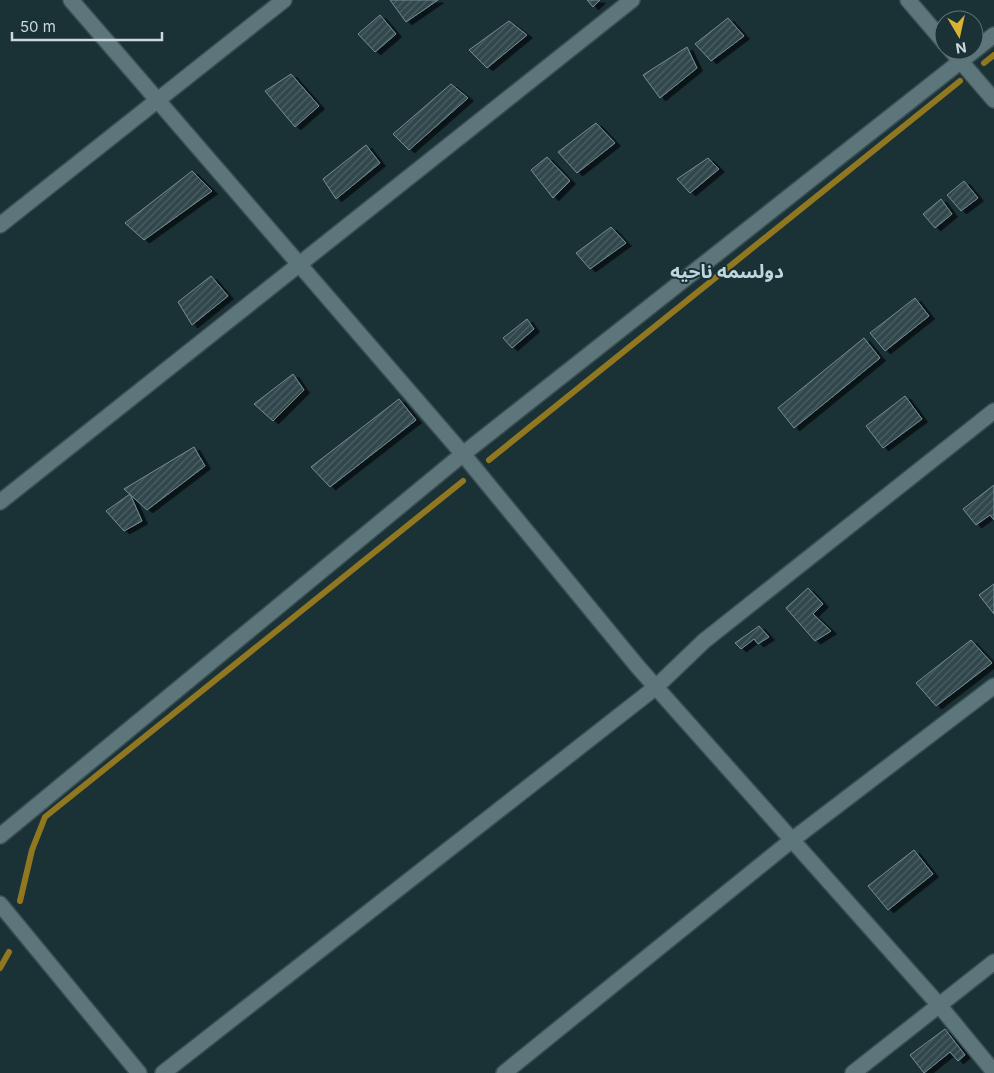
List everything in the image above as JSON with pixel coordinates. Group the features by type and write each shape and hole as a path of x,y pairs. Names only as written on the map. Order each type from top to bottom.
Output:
{"street":[{"path":"71,0 463,454 656,687 939,1005 994,1072"},
{"path":"0,225 284,0"},
{"path":"0,502 632,0"},
{"path":"908,0 934,30"},
{"path":"0,836 463,454 951,60"},
{"path":"959,60 994,100"},
{"path":"163,1073 656,687 704,642 994,411"},
{"path":"504,1073 792,840 994,686"},
{"path":"0,904 139,1073"},
{"path":"853,1073 994,962"}],"building":[{"path":"390,0 438,0 406,22"},
{"path":"587,0 600,0 593,7"},
{"path":"380,15 396,34 375,52 358,34"},
{"path":"728,18 744,36 711,61 695,44"},
{"path":"509,21 527,35 487,68 469,50"},
{"path":"687,47 697,68 660,98 643,75"},
{"path":"291,74 319,106 295,127 265,91"},
{"path":"451,84 468,98 409,150 393,134"},
{"path":"596,123 615,143 577,173 558,152"},
{"path":"366,145 380,163 336,199 323,179"},
{"path":"547,157 570,181 553,198 531,170"},
{"path":"708,158 719,169 690,193 677,179"},
{"path":"192,171 212,191 144,240 125,223"},
{"path":"964,181 978,198 961,211 947,195"},
{"path":"941,199 952,214 935,228 923,214"},
{"path":"611,227 626,243 590,269 576,253"},
{"path":"211,276 228,296 192,325 178,302"},
{"path":"915,298 929,316 885,351 870,333"},
{"path":"527,319 534,329 512,348 503,338"},
{"path":"864,338 880,358 794,428 778,408"},
{"path":"293,374 304,390 273,421 254,404"},
{"path":"905,396 922,419 883,448 866,426"},
{"path":"399,399 416,420 330,487 311,467"},
{"path":"194,447 205,466 147,510 124,489"},
{"path":"994,485 994,520 990,515 976,525 963,509"},
{"path":"130,494 142,521 124,531 106,511"},
{"path":"994,584 994,614 979,595"},
{"path":"808,588 823,604 813,614 831,631 815,641 786,608"},
{"path":"759,626 769,637 758,644 754,639 741,649 735,643"},
{"path":"971,640 992,663 936,706 916,683"},
{"path":"914,850 933,874 888,910 868,886"},
{"path":"945,1029 965,1055 958,1061 950,1052 924,1073 910,1055"}],"waterway":[{"path":"984,63 994,55"},
{"path":"489,460 960,81"},
{"path":"20,901 32,850 45,817 463,481"},
{"path":"0,968 9,952"}],"district":[{"name":"دولسمه ناحیه","path":"727,271"}]}
